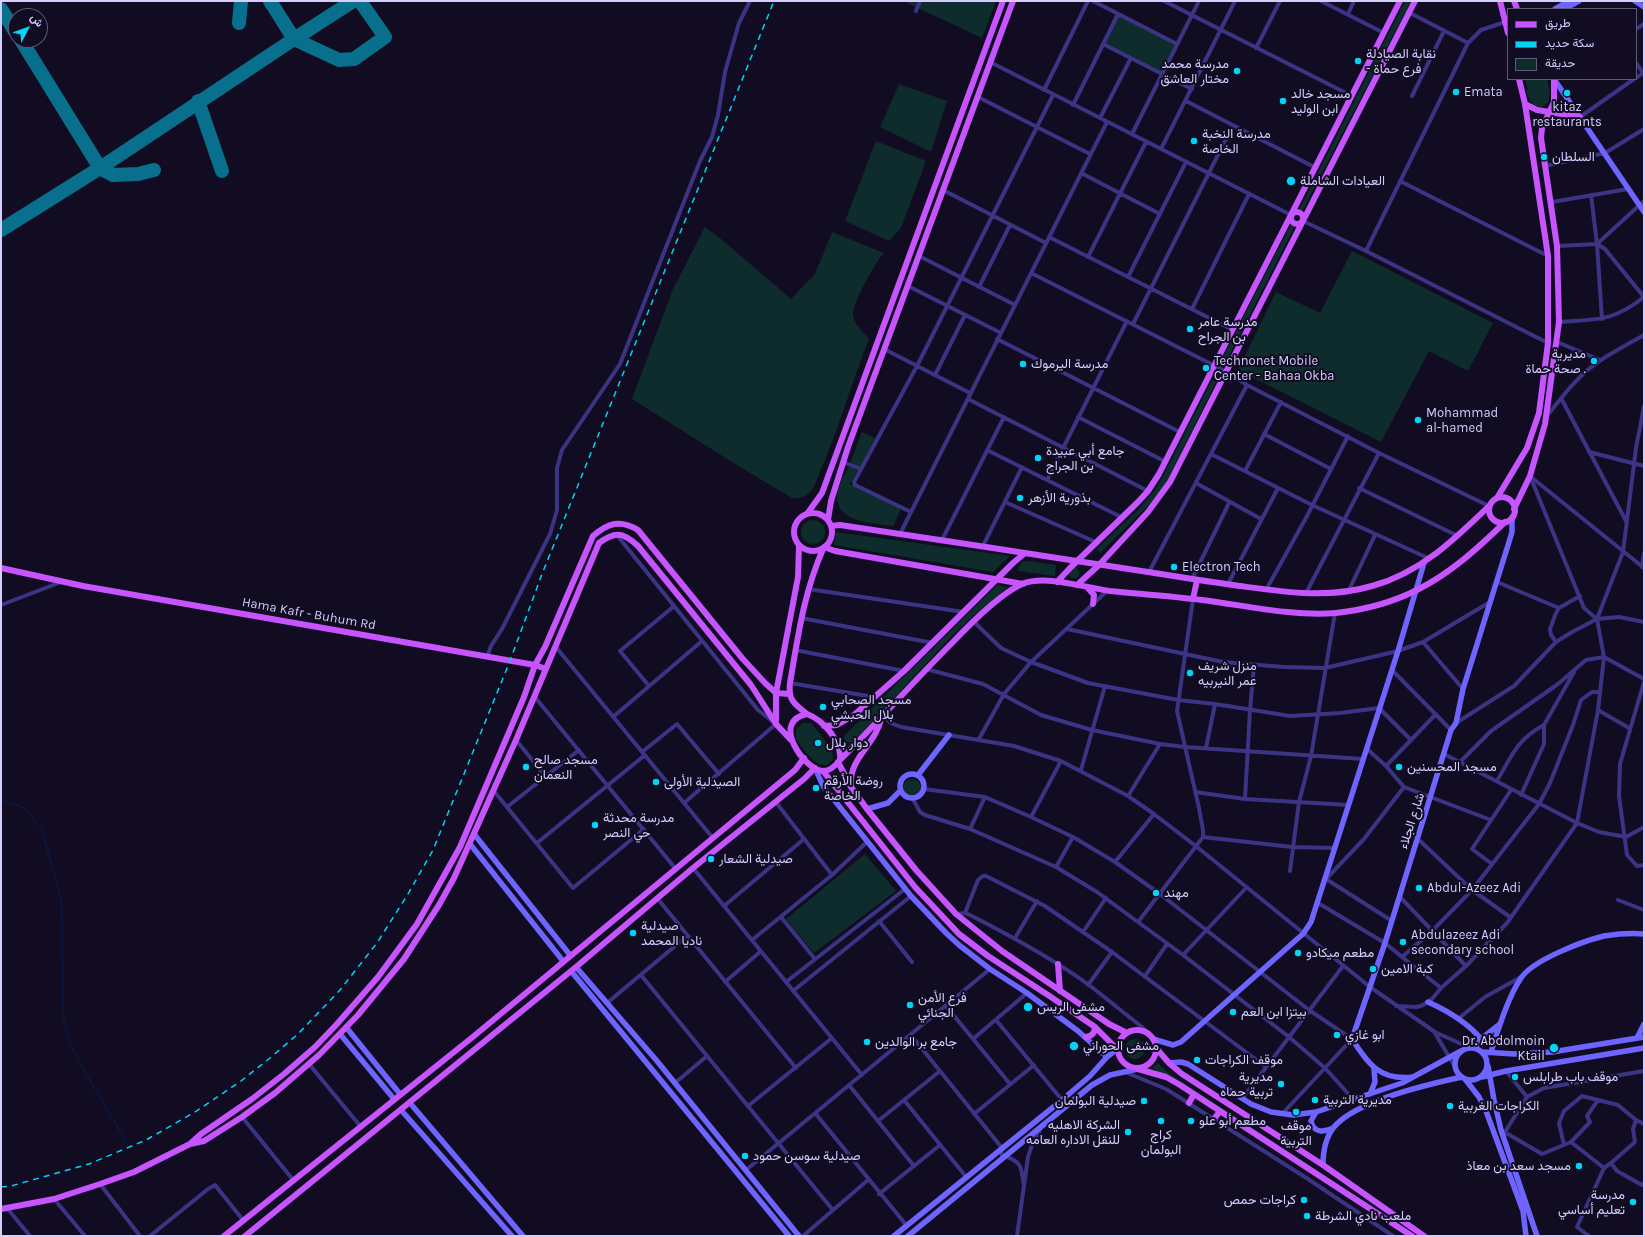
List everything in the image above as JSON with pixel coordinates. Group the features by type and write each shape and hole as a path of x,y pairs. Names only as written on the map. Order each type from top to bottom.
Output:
{"main road":[{"path":"1003,1 822,493 807,514 797,521 794,526 794,538 799,545 807,550 813,551 824,547 835,551 1023,584"},
{"path":"1013,1 843,462 831,501 829,523 831,538 824,547 807,589 795,650 789,694 793,702 824,726 838,745 841,753 839,761 851,787 916,870 956,914 980,935 1060,991 1109,1024 1127,1033"},
{"path":"1057,582 1123,518 1148,491 1166,462 1400,1"},
{"path":"1077,585 1099,565 1148,512 1170,482 1408,12 1415,1"},
{"path":"1500,1 1507,28"},
{"path":"1557,8 1566,3 1579,1"},
{"path":"1635,1 1644,7"},
{"path":"807,514 818,514 829,523 840,525 983,546 1194,580 1292,593 1330,593 1372,586 1424,564 1458,536 1496,498 1527,448 1539,413 1548,343 1548,256 1525,104 1519,80"},
{"path":"4,1209 54,1199 100,1184 134,1172 190,1144 204,1141 242,1117 275,1093 340,1034 382,987 404,959 439,905 454,878 516,740 599,543 608,536 615,534 628,536 638,546 751,685 776,724 791,740 804,758 815,768 823,771 829,770 839,761 973,621 1004,596 1023,584 1034,581 1057,582 1108,590 1297,612 1335,613 1360,609 1390,601 1416,590 1457,565 1512,517 1514,509 1530,476 1547,416 1559,322 1557,246 1552,202 1541,138 1542,128 1550,112 1555,92 1554,80"},
{"path":"1555,80 1628,189 1642,203 1644,212"},
{"path":"1525,104 1537,110 1580,117"},
{"path":"1291,215 1291,220 1294,224 1299,224 1303,221"},
{"path":"1496,498 1504,497 1508,499 1514,509"},
{"path":"1489,506 1490,514 1494,520 1498,522 1505,522"},
{"name":"شارع الجلاء","path":"1352,1039 1400,897 1451,730 1456,723 1463,689 1512,532 1512,517"},
{"path":"190,1144 201,1134 252,1099 284,1074 337,1024 378,977 417,924 460,847 524,697 536,665 593,536 604,527 620,523 629,524 638,530 742,658 765,683 776,693 789,694"},
{"path":"776,724 776,693 798,577 799,545"},
{"path":"824,726 837,725 845,721 874,697 904,671 997,579 1026,553"},
{"path":"894,1236 967,1178 1090,1076 1107,1057 1117,1049 1120,1040 1127,1033 1137,1030 1147,1034 1153,1039 1168,1044 1177,1044 1303,934 1311,922 1318,903 1424,564"},
{"name":"Hama Kafr - Buhum Rd","path":"1,568 78,585 536,665 546,669"},
{"path":"1193,599 1194,580"},
{"path":"1085,586 1091,590 1094,595 1093,604"},
{"path":"791,740 791,724 796,718 807,714"},
{"path":"851,787 854,764 876,733 882,717"},
{"path":"918,775 949,735"},
{"path":"224,1236 474,1036 712,837 795,770 804,758"},
{"path":"496,763 504,766"},
{"path":"245,1236 576,967 693,868 804,779 815,768"},
{"path":"815,768 823,786 905,889 958,945 990,969 1027,993 1086,1037 1107,1057"},
{"path":"823,771 915,887 959,934 988,956 1046,993 1095,1027 1117,1049 1121,1061 1132,1068 1166,1076 1412,1236"},
{"path":"910,774 918,775 923,781 924,789 920,796 913,799 905,797 900,791 899,783 903,777 910,774"},
{"path":"867,809 888,803 900,791"},
{"path":"474,834 570,955"},
{"path":"470,844 563,961"},
{"path":"445,875 454,878"},
{"path":"1491,1052 1514,990 1521,977 1546,959 1595,939 1612,935 1644,934"},
{"path":"1058,964 1060,991"},
{"path":"576,967 675,1083 799,1236"},
{"path":"570,971 789,1236"},
{"path":"1428,1002 1458,1019 1474,1031 1481,1039"},
{"path":"1475,1048 1481,1039 1501,1023"},
{"path":"1637,1038 1644,1024"},
{"path":"346,1027 400,1094"},
{"path":"1086,1037 1092,1035 1095,1027"},
{"path":"340,1034 394,1099"},
{"path":"1169,1063 1181,1062 1188,1064 1242,1099 1261,1109 1282,1114 1305,1114 1316,1112 1402,1083 1468,1048 1475,1048 1483,1052 1514,1054 1552,1052 1644,1037"},
{"path":"1153,1039 1156,1048 1169,1063 1200,1086 1323,1165 1424,1236"},
{"path":"1352,1039 1374,1069 1396,1078 1412,1077"},
{"path":"908,1236 1092,1085 1103,1078 1122,1071 1144,1067 1153,1059 1156,1048"},
{"path":"1316,1112 1311,1121 1314,1128 1324,1132 1333,1128 1346,1116 1361,1108 1439,1082 1464,1078 1474,1080 1489,1074 1644,1048"},
{"path":"1461,1051 1455,1061 1455,1067 1480,1097 1486,1111 1522,1211 1526,1236"},
{"path":"1483,1052 1486,1056 1494,1100 1503,1131 1537,1236"},
{"path":"1482,1077 1488,1066"},
{"path":"1370,1094 1375,1082 1374,1069"},
{"path":"1188,1103 1194,1094"},
{"path":"410,1103 523,1236"},
{"path":"401,1110 512,1236"},
{"path":"1214,1120 1220,1111"},
{"path":"1323,1165 1325,1146 1333,1128"}],"street":[{"path":"487,657 491,646 502,629 550,534 557,510 557,468 562,450 620,364 700,161 712,137 718,115 725,72 739,23 750,1"},
{"path":"916,11 920,1"},
{"path":"1044,90 1088,1"},
{"path":"1093,1 1178,44"},
{"path":"1164,1 1352,96"},
{"path":"1132,134 1199,1"},
{"path":"1161,149 1222,30 1235,1"},
{"path":"1256,48 1280,1"},
{"path":"1321,1 1384,33"},
{"path":"1348,14 1354,1"},
{"path":"1408,12 1468,43"},
{"path":"1073,104 1118,14"},
{"path":"1366,251 1468,43 1481,30 1506,22"},
{"path":"1412,96 1444,31"},
{"path":"1103,44 1192,89"},
{"path":"1100,118 1131,58"},
{"path":"990,62 1291,215"},
{"path":"1637,64 1644,73"},
{"path":"1580,117 1632,80"},
{"path":"911,512 855,485 854,482 917,366 1053,94"},
{"path":"978,97 1090,154"},
{"path":"1186,101 1316,168"},
{"path":"900,534 1107,122"},
{"path":"1133,324 1233,125"},
{"path":"1545,166 1605,153 1644,129"},
{"path":"1088,257 1146,142"},
{"path":"1128,277 1186,162"},
{"path":"1081,174 1160,214"},
{"path":"1400,181 1548,256"},
{"path":"1552,202 1628,189"},
{"path":"943,190 1046,243"},
{"path":"1192,309 1249,194"},
{"path":"1591,196 1597,244 1602,319"},
{"path":"1597,244 1642,203"},
{"path":"1303,221 1366,251 1548,343"},
{"path":"979,287 1010,225"},
{"path":"1049,237 1233,330"},
{"path":"1557,246 1597,244 1605,249 1644,297 1630,308 1614,316 1602,319 1559,322"},
{"path":"919,256 1015,305"},
{"path":"1031,273 1227,372 1247,385 1378,452 1489,506"},
{"path":"908,286 1001,333"},
{"path":"934,375 965,315"},
{"path":"1047,480 1126,321"},
{"path":"1547,416 1561,398 1600,360 1644,335"},
{"path":"997,339 1180,432"},
{"path":"1557,342 1600,360"},
{"path":"884,350 970,393"},
{"path":"1149,572 1247,385"},
{"path":"1561,398 1627,522"},
{"path":"968,399 1148,491"},
{"path":"1245,471 1281,402"},
{"path":"1395,1006 1417,1007 1428,1002 1441,988 1466,966 1510,917 1577,823 1598,710 1604,657 1597,619 1623,552 1634,462 1644,406"},
{"path":"942,540 1004,417"},
{"path":"1078,417 1166,462"},
{"path":"1264,434 1331,469"},
{"path":"1266,590 1348,436"},
{"path":"987,450 1123,518"},
{"path":"1306,594 1378,452"},
{"path":"1589,452 1634,462 1644,466"},
{"path":"1211,454 1312,506 1344,519 1430,559"},
{"path":"843,462 861,469"},
{"path":"983,546 1022,468"},
{"path":"1530,476 1643,567"},
{"path":"1530,476 1584,608 1597,619"},
{"path":"1196,483 1229,503 1261,519"},
{"path":"1228,584 1278,488"},
{"path":"1359,488 1458,536"},
{"path":"1005,502 1098,542"},
{"path":"1194,580 1229,503"},
{"path":"615,534 758,710 776,724 684,803"},
{"path":"1348,590 1376,535"},
{"path":"1643,567 1644,553"},
{"path":"1,605 63,581"},
{"path":"1497,582 1560,608"},
{"path":"807,589 964,612"},
{"path":"979,739 1004,694 1031,662 1108,590"},
{"path":"1556,642 1551,635 1550,629 1553,620 1560,608 1580,596"},
{"path":"1138,922 1197,847 1203,837 1204,830 1177,711 1193,599"},
{"path":"1068,629 1223,662 1284,667 1325,668 1398,651 1423,642 1491,602"},
{"path":"650,686 620,651 674,607"},
{"path":"1290,871 1299,802 1311,756 1335,613"},
{"path":"1456,723 1514,686 1556,642 1572,632 1597,619 1619,617 1644,622"},
{"path":"801,618 933,642"},
{"path":"973,621 1001,648 1031,662 1088,683 1178,700 1215,704 1290,716 1379,708 1411,740"},
{"path":"613,717 702,641"},
{"path":"1423,642 1463,689"},
{"path":"555,646 712,837"},
{"path":"795,650 904,671"},
{"path":"1460,762 1491,730 1558,684 1586,660 1604,657 1644,681 1629,728 1620,764 1619,796 1626,837 1627,855 1636,866 1644,865"},
{"path":"1245,799 1247,750 1254,664"},
{"path":"1521,795 1544,744 1544,725 1576,668"},
{"path":"926,669 983,684 1041,715 1092,730 1160,744 1185,747 1363,759"},
{"path":"1392,670 1451,730"},
{"path":"790,683 874,697"},
{"path":"1081,770 1105,686"},
{"path":"1402,957 1432,931 1472,890 1540,804 1553,776 1581,700 1592,692 1600,692"},
{"path":"534,696 675,868"},
{"path":"1206,748 1215,704"},
{"path":"1598,710 1629,728"},
{"path":"1386,766 1436,714"},
{"path":"882,717 891,723 901,726 1014,746 1061,761 1081,770 1128,796 1197,847 1303,934 1395,1006 1435,1032 1468,1048"},
{"path":"536,843 608,785 676,724 719,774"},
{"path":"1497,781 1519,743 1532,732 1544,725"},
{"path":"516,740 546,777"},
{"path":"1128,796 1160,744"},
{"path":"1367,748 1386,766 1404,787 1491,820"},
{"path":"507,807 579,750"},
{"path":"1444,754 1497,781 1511,790 1577,823 1599,832 1626,837 1644,827"},
{"path":"1031,817 1061,761"},
{"path":"1392,921 1326,878 1364,839 1404,787"},
{"path":"924,789 985,797 1073,837 1115,862 1160,894 1310,1010 1352,1039 1282,1114"},
{"path":"493,790 573,888 644,829"},
{"path":"1492,864 1472,849 1511,790"},
{"path":"1195,792 1245,799 1349,805"},
{"path":"970,829 985,797"},
{"path":"913,799 920,812 925,815 970,829 1056,867 1106,898 1289,1037 1325,1068 1353,1099"},
{"path":"775,801 832,875"},
{"path":"1115,862 1154,814"},
{"path":"1056,867 1073,837"},
{"path":"1203,837 1292,847 1335,848"},
{"path":"724,906 804,839"},
{"path":"1418,839 1472,890 1510,917"},
{"path":"752,940 832,875 868,841"},
{"path":"693,868 862,1075"},
{"path":"965,913 978,880 983,876 986,876 1037,901 1112,952 1266,1067"},
{"path":"1183,955 1246,888"},
{"path":"786,982 905,889"},
{"path":"793,991 912,896"},
{"path":"1400,897 1466,966"},
{"path":"657,898 796,1068"},
{"path":"1083,932 1106,898"},
{"path":"1618,900 1644,910"},
{"path":"1015,938 1037,901"},
{"path":"1318,903 1385,943 1441,988"},
{"path":"956,914 965,913 1015,938 1058,964 1142,1027 1147,1034"},
{"path":"781,917 815,959"},
{"path":"879,921 912,962"},
{"path":"607,1003 687,936"},
{"path":"1145,976 1167,944"},
{"path":"725,982 761,951"},
{"path":"1088,985 1112,952"},
{"path":"1242,1099 1343,966"},
{"path":"746,1170 990,969"},
{"path":"641,975 832,1209"},
{"path":"1458,1019 1485,997 1521,977"},
{"path":"973,1039 1027,993"},
{"path":"946,1006 1010,1084"},
{"path":"996,1020 1062,1100"},
{"path":"1435,1032 1455,1067"},
{"path":"911,1035 1002,1148 1001,1153 1019,1163 1024,1187"},
{"path":"748,1106 832,1038"},
{"path":"675,1083 707,1056"},
{"path":"308,1064 361,1127"},
{"path":"974,1114 1034,1065"},
{"path":"878,1121 940,1071"},
{"path":"1122,1071 1166,1089 1393,1236"},
{"path":"1506,1071 1527,1097"},
{"path":"1598,1100 1587,1116 1590,1122 1571,1142 1542,1154 1503,1131 1527,1097 1544,1088 1644,1071"},
{"path":"849,1085 914,1166"},
{"path":"1564,1145 1559,1123 1564,1111 1582,1096 1618,1104 1636,1120 1644,1124"},
{"path":"904,1100 967,1178"},
{"path":"815,1113 879,1194 907,1226"},
{"path":"242,1117 294,1181"},
{"path":"1589,1236 1577,1227 1604,1168 1635,1142 1633,1129 1636,1120"},
{"path":"1017,1236 1030,1151 1041,1127"},
{"path":"1571,1142 1604,1168"},
{"path":"879,1194 940,1145"},
{"path":"1610,1163 1617,1171 1642,1185 1644,1183"},
{"path":"803,1236 832,1209 868,1180"},
{"path":"100,1184 140,1236"},
{"path":"150,1236 215,1185 243,1220"},
{"path":"54,1199 85,1236"},
{"path":"4,1209 30,1236"}],"green space":[{"path":"903,1 996,1 982,38"},
{"path":"1405,1 1411,1 1302,212 1299,210"},
{"path":"1118,14 1177,44 1162,74 1103,44"},
{"path":"1525,80 1547,80 1550,93 1548,103 1541,107 1533,104 1526,91 1528,89"},
{"path":"899,84 947,101 931,152 880,127"},
{"path":"876,141 926,161 901,228 889,241 845,221"},
{"path":"1291,224 1295,226 1227,360 1223,357"},
{"path":"705,227 791,299 815,274 832,232 884,253 865,283 853,310 853,316 856,322 869,339 817,480 811,491 803,497 792,498 632,399 673,289"},
{"path":"1352,251 1493,323 1468,371 1429,351 1381,442 1238,370 1276,292 1320,313"},
{"path":"1212,380 1216,382 1166,483 1151,503 1100,553 1097,549 1139,509 1155,490"},
{"path":"862,432 875,438 860,467 850,463"},
{"path":"849,466 858,469 850,484 901,508 894,525 876,524 857,520 842,511 838,504 837,495 840,484"},
{"path":"813,520 818,521 824,527 824,537 818,543 813,544 808,543 802,537 801,532 802,527 808,521"},
{"path":"836,532 1010,556 993,572 834,545"},
{"path":"1029,561 1056,565 1055,576 1018,571 1018,568 1022,562"},
{"path":"1072,568 1076,568 1078,569 1078,577 1072,578 1069,575 1069,571"},
{"path":"997,585 1008,587 952,636 851,744 845,741 844,736"},
{"path":"802,723 810,723 813,725 832,750 833,759 829,764 818,764 808,755 796,739 796,730"},
{"path":"912,779 918,782 921,788 918,794 912,797 906,794 903,788 906,782"},
{"path":"865,854 896,891 814,953 786,919"},
{"path":"1135,1039 1142,1042 1145,1049 1142,1056 1135,1059 1128,1056 1125,1049 1128,1042"},
{"path":"1158,1063 1170,1074 1417,1236 1413,1236 1167,1076 1152,1068"}],"waterway":[{"path":"1,799 24,808 41,828 58,886 62,907 63,1014 67,1036 80,1063 126,1142"}],"taxiway":[{"path":"239,23 241,1"},
{"path":"154,170 138,174 113,175 100,168 294,39 270,1"},
{"path":"353,1 294,39 339,60 354,59 385,37 360,1"},
{"path":"1,9 8,20"},
{"path":"1,230 100,168 26,48"},
{"path":"198,101 222,171"}],"railway":[{"path":"1,1187 11,1186 89,1164 146,1140 195,1112 241,1081 299,1033 340,990 377,943 408,894 433,850 510,661 542,574 774,1"}],"place":[{"name":"نقابة الصيادلة - فرع حماة","path":"1358,61"},
{"name":"مدرسة محمد مختار العاشق","path":"1237,71"},
{"name":"Emata","path":"1456,92"},
{"name":"kitaz restaurants","path":"1567,93"},
{"name":"مسجد خالد ابن الوليد","path":"1283,101"},
{"name":"مدرسة النخبة الخاصة","path":"1194,141"},
{"name":"السلطان","path":"1544,157"},
{"name":"العيادات الشاملة","path":"1291,181"},
{"name":"مدرسة عامر بن الجراح","path":"1190,329"},
{"name":"مديرية صحة حماة .","path":"1594,361"},
{"name":"مدرسة اليرموك","path":"1023,364"},
{"name":"Technonet Mobile Center - Bahaa Okba","path":"1206,368"},
{"name":"Mohammad al-hamed","path":"1418,420"},
{"name":"جامع أبي عبيدة بن الجراح","path":"1038,458"},
{"name":"بذورية الأزهر","path":"1020,498"},
{"name":"Electron Tech","path":"1174,567"},
{"name":"منزل شريف عمر النيربيه","path":"1190,673"},
{"name":"مسجد الصحابي بلال الحبشي","path":"823,707"},
{"name":"دوار بلال","path":"818,743"},
{"name":"مسجد صالح النعمان","path":"526,767"},
{"name":"مسجد المحسنين","path":"1399,767"},
{"name":"الصيدلية الأولى","path":"656,782"},
{"name":"روضة الأرقم الخاصة","path":"816,788"},
{"name":"مدرسة محدثة حي النصر","path":"595,825"},
{"name":"صيدلية الشعار","path":"711,859"},
{"name":"Abdul-Azeez Adi","path":"1419,888"},
{"name":"مهند","path":"1156,893"},
{"name":"صيدلية ناديا المحمد","path":"633,933"},
{"name":"Abdulazeez Adi secondary school","path":"1403,942"},
{"name":"مطعم ميكادو","path":"1298,953"},
{"name":"كبة الامين","path":"1373,969"},
{"name":"فرع الأمن الجنائي","path":"910,1005"},
{"name":"مشفى الريس","path":"1028,1007"},
{"name":"بيتزا ابن العم","path":"1233,1012"},
{"name":"ابو غازي","path":"1337,1035"},
{"name":"جامع بر الوالدين","path":"867,1042"},
{"name":"مشفى الحوراني","path":"1074,1046"},
{"name":"Dr. Abdolmoin Ktail","path":"1554,1048"},
{"name":"موقف الكراجات","path":"1197,1060"},
{"name":"موقف باب طرابلس","path":"1515,1077"},
{"name":"مديرية تربية حماه","path":"1281,1084"},
{"name":"مديرية التربية","path":"1315,1100"},
{"name":"صيدلية البولمان","path":"1144,1101"},
{"name":"الكراجات الغربية","path":"1450,1106"},
{"name":"موقف التربية","path":"1296,1112"},
{"name":"كراج البولمان","path":"1161,1121"},
{"name":"مطعم أبو علو","path":"1191,1121"},
{"name":"الشركة الاهليه للنقل الاداره العامه","path":"1128,1132"},
{"name":"صيدلية سوسن حمود","path":"745,1156"},
{"name":"مسجد سعد بن معاذ","path":"1579,1166"},
{"name":"كراجات حمص","path":"1304,1200"},
{"name":"مدرسة تعليم أساسي","path":"1633,1202"},
{"name":"ملعب نادي الشرطة","path":"1307,1216"}]}
